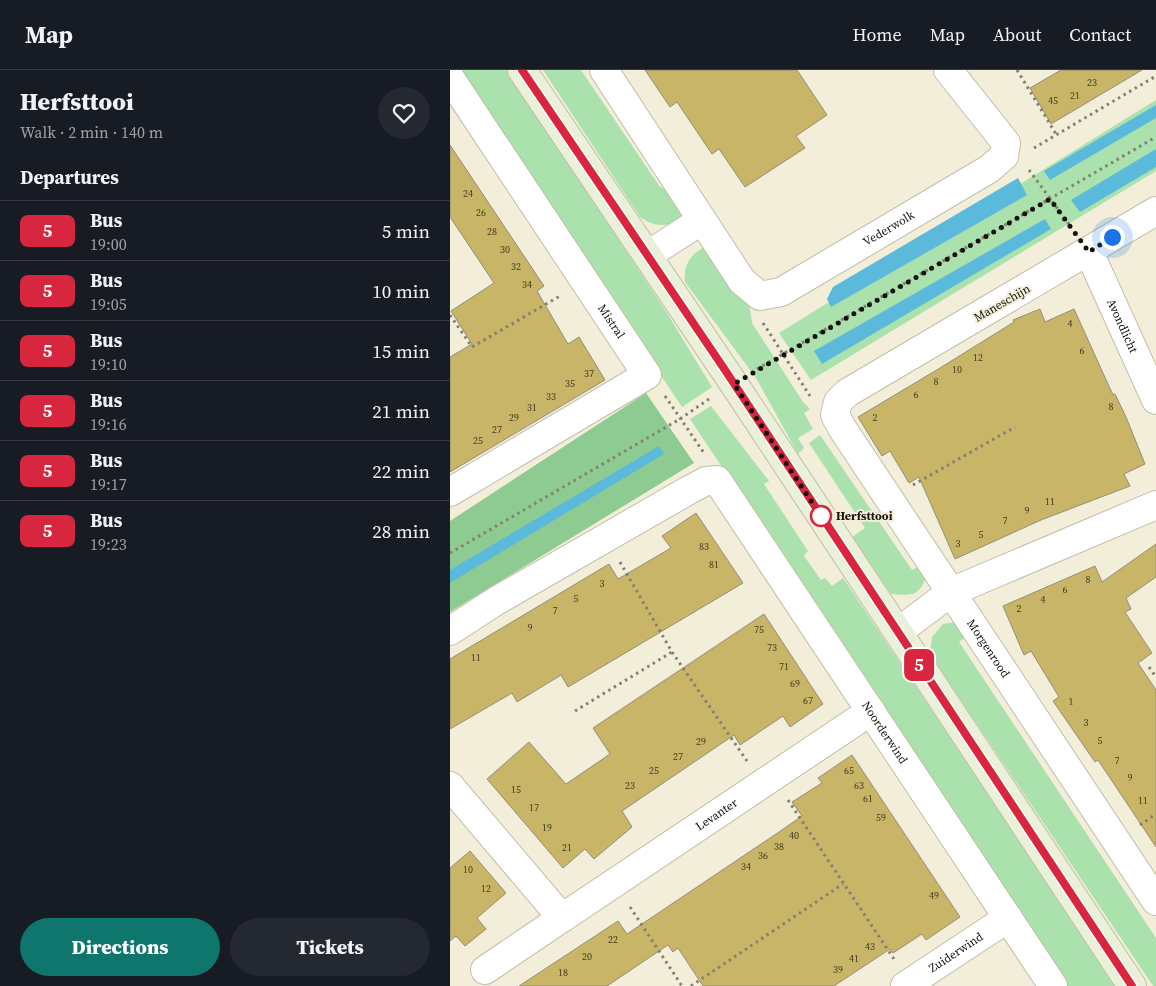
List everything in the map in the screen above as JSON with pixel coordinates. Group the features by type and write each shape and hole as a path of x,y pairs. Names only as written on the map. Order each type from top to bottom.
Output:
{"street":[{"path":"522,70 648,254 1132,986"},
{"path":"604,70 742,281 760,296"},
{"path":"948,70 1013,150"},
{"name":"Mistral","path":"450,78 647,375"},
{"name":"Vederwolk","path":"760,296 781,292 989,169 1013,150"},
{"name":"Maneschijn","path":"842,401 1156,210"},
{"path":"648,254 702,220"},
{"name":"Avondlicht","path":"1089,252 1156,400"},
{"path":"450,492 647,375"},
{"name":"Morgenrood","path":"842,401 835,415 842,428 1156,901"},
{"path":"450,631 689,490 706,481 717,480"},
{"name":"Noorderwind","path":"717,480 1053,986"},
{"path":"898,632 951,592 1156,505"},
{"name":"Levanter","path":"485,970 871,711"},
{"path":"450,786 562,918"},
{"name":"Zuiderwind","path":"907,984 1008,918"}],"path":[{"path":"1017,70 1056,134"},
{"path":"1089,252 1013,150 1056,134 1156,76"},
{"path":"450,553 680,419 782,354 1156,137"},
{"path":"450,315 472,348 585,281"},
{"path":"760,296 760,320 814,402 842,401"},
{"path":"647,375 657,384 711,464 717,480"},
{"path":"889,499 1015,427"},
{"path":"606,538 672,652 843,884 907,984"},
{"path":"575,712 672,652"},
{"path":"1150,667 1156,677"},
{"path":"614,883 682,986"},
{"path":"691,986 843,884"}],"green space":[{"path":"458,70 507,70 667,313 712,387 682,407"},
{"path":"543,70 581,70 660,187 674,190 682,201 682,215 677,220 662,225 651,223 640,217"},
{"path":"1156,100 1156,171 811,380 779,333"},
{"path":"706,246 749,303 752,323 803,402 810,409 804,413 813,429 798,438 804,448 798,454 756,378 685,282 685,270 689,260 696,252"},
{"path":"646,393 694,463 450,612 450,521"},
{"path":"711,406 769,481 764,484 808,551 804,556 821,580 825,578 832,586 843,578 1117,986 1067,986 690,419"},
{"path":"820,435 912,570 922,564 927,574 922,587 915,593 905,595 891,594 852,537 865,528 809,443"},
{"path":"955,622 969,635 959,642 1156,938 1156,986 1153,986 930,654 932,637 943,624"}],"water":[{"path":"1156,105 1156,118 1050,180 1044,171"},
{"path":"1156,149 1156,167 1080,212 1071,200"},
{"path":"1018,178 1027,195 831,307 827,299 833,287"},
{"path":"1045,219 1051,229 822,364 814,351"},
{"path":"659,446 664,454 450,583 450,570"}],"building":[{"path":"645,70 797,70 827,115 796,136 805,148 745,187 719,149 712,154 677,102 670,107"},
{"path":"1061,70 1142,70 1051,124 1030,88"},
{"path":"450,145 544,286 537,291 568,344 579,337 605,380 450,472 450,357 472,344 451,311 494,283 450,217"},
{"path":"1040,309 1045,322 1074,309 1113,395 1115,394 1126,417 1145,464 1124,474 1130,486 1041,520 955,559 919,477 909,483 890,451 882,456 858,417 1014,322 1013,320"},
{"path":"696,513 743,583 568,687 561,675 517,702 512,693 450,729 450,659 609,564 618,579 671,548 662,536"},
{"path":"1156,544 1156,577 1126,598 1131,609 1125,612 1152,653 1138,663 1156,690 1156,847 1098,760 1095,762 1053,701 1059,697 1031,651 1024,655 1003,606 1095,566 1102,582"},
{"path":"764,614 823,704 790,727 783,716 740,745 734,735 622,811 632,827 594,859 585,849 563,868 487,779 529,742 566,784 610,754 593,728"},
{"path":"852,755 960,917 926,940 922,934 893,953 890,949 834,986 703,986 678,948 673,952 668,945 607,986 519,986 618,921 627,934 779,832 802,816 792,802 822,783 818,778"},
{"path":"470,851 506,893 477,918 486,929 465,946 456,936 450,941 450,868"}],"bus line":[{"name":"5","path":"522,70 648,254 1132,986"}],"place":[{"name":"Herfsttooi","path":"821,516"}],"route":[{"path":"821,516 734,384 782,354 1050,199 1089,252 1112,237"}]}
